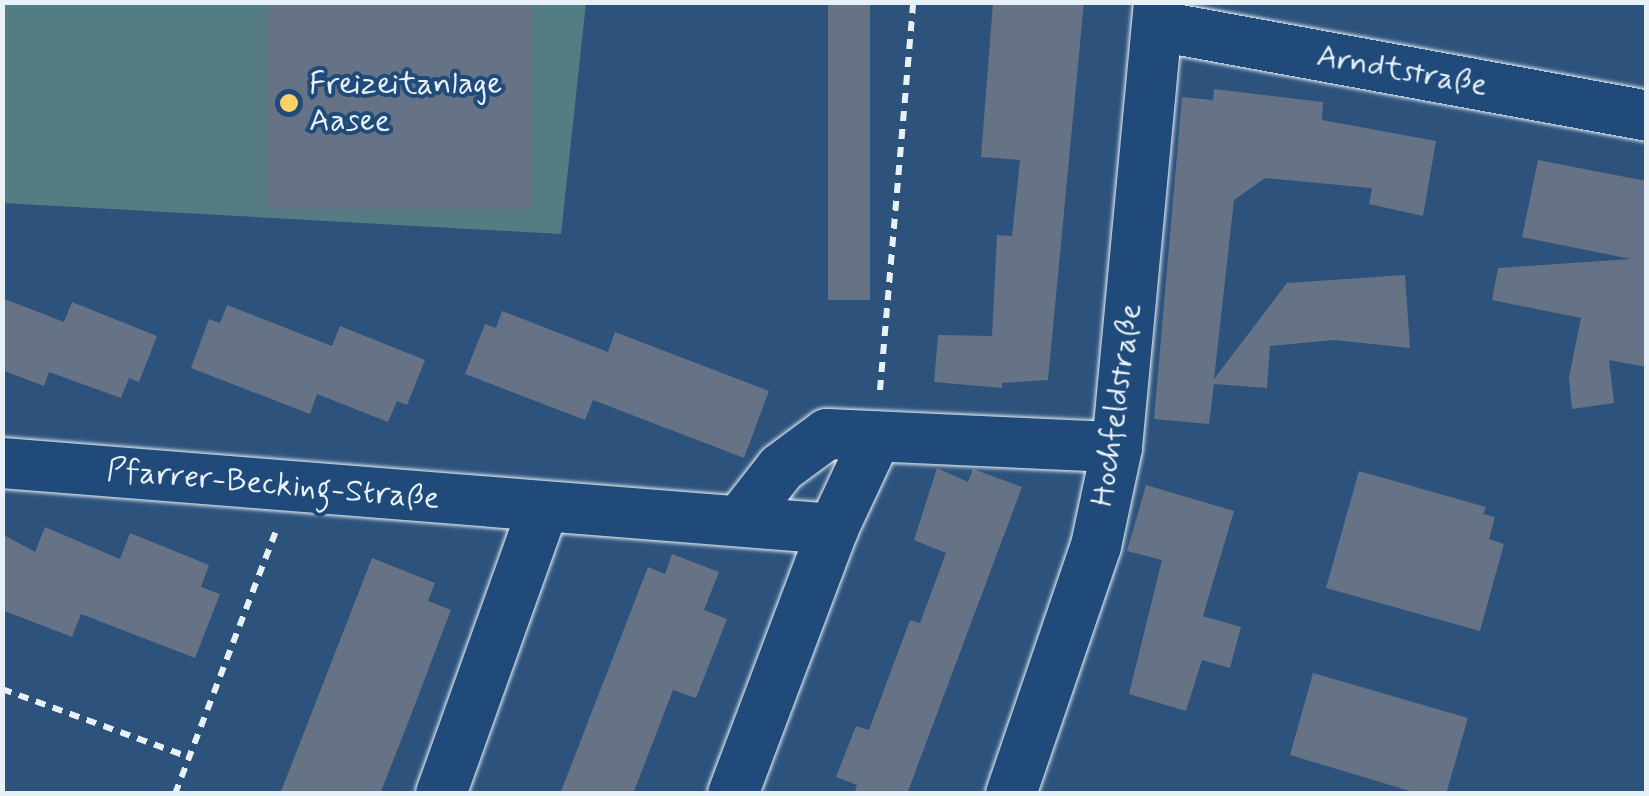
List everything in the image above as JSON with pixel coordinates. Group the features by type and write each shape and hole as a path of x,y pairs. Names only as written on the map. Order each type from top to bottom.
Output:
{"street":[{"name":"Arndtstraße","path":"1158,14 1646,116"},
{"name":"Hochfeldstraße","path":"1010,794 1096,546 1118,448 1158,14"},
{"path":"742,518 802,448 827,434 1118,448"},
{"path":"733,794 833,529 876,437"},
{"name":"Pfarrer-Becking-Straße","path":"2,462 544,507 742,518 833,529"},
{"path":"441,794 544,507"}],"path":[{"path":"876,437 913,2"},
{"path":"175,794 292,486"},
{"path":"2,690 189,758"}],"green space":[{"name":"Freizeitanlage Aasee","path":"2,3 586,3 561,234 3,203"}],"building":[{"path":"268,2 531,2 531,209 268,209"},
{"path":"828,2 870,2 870,300 828,300"},
{"path":"993,2 1084,2 1048,380 1002,383 1002,388 934,382 938,335 992,336 997,235 1012,236 1020,160 981,157"},
{"path":"1214,89 1323,102 1322,120 1436,141 1423,216 1369,204 1372,188 1265,178 1234,200 1214,379 1287,283 1405,275 1410,348 1334,340 1270,346 1267,388 1214,384 1209,424 1154,419 1182,97 1213,100"},
{"path":"1538,160 1646,181 1646,367 1609,360 1614,403 1572,409 1569,377 1581,318 1492,300 1498,268 1631,259 1522,237"},
{"path":"2,298 64,322 72,302 157,336 139,382 129,378 121,398 49,372 44,386 2,370"},
{"path":"227,305 332,346 340,326 425,360 407,405 397,401 388,422 317,394 310,414 191,368 209,319 220,323"},
{"path":"502,311 608,352 615,332 769,391 744,458 593,400 585,420 465,374 485,324 496,328"},
{"path":"937,468 968,482 973,469 1022,487 907,794 854,794 857,785 836,777 856,726 869,730 910,620 920,623 946,553 914,540"},
{"path":"1359,471 1486,507 1483,514 1495,517 1489,539 1504,544 1480,631 1326,588"},
{"path":"1146,485 1234,511 1203,616 1241,627 1230,668 1202,660 1186,711 1129,694 1162,560 1127,551"},
{"path":"45,527 120,559 130,533 209,565 201,587 220,594 195,658 81,614 72,637 2,610 2,534 35,552"},
{"path":"672,554 719,572 704,610 727,619 696,698 673,690 633,794 560,794 648,567 665,574"},
{"path":"372,558 435,583 428,601 451,610 406,728 380,794 280,794"},
{"path":"1313,673 1468,718 1446,794 1420,794 1290,755"}],"place":[{"name":"Freizeitanlage Aasee","path":"289,103"}]}
